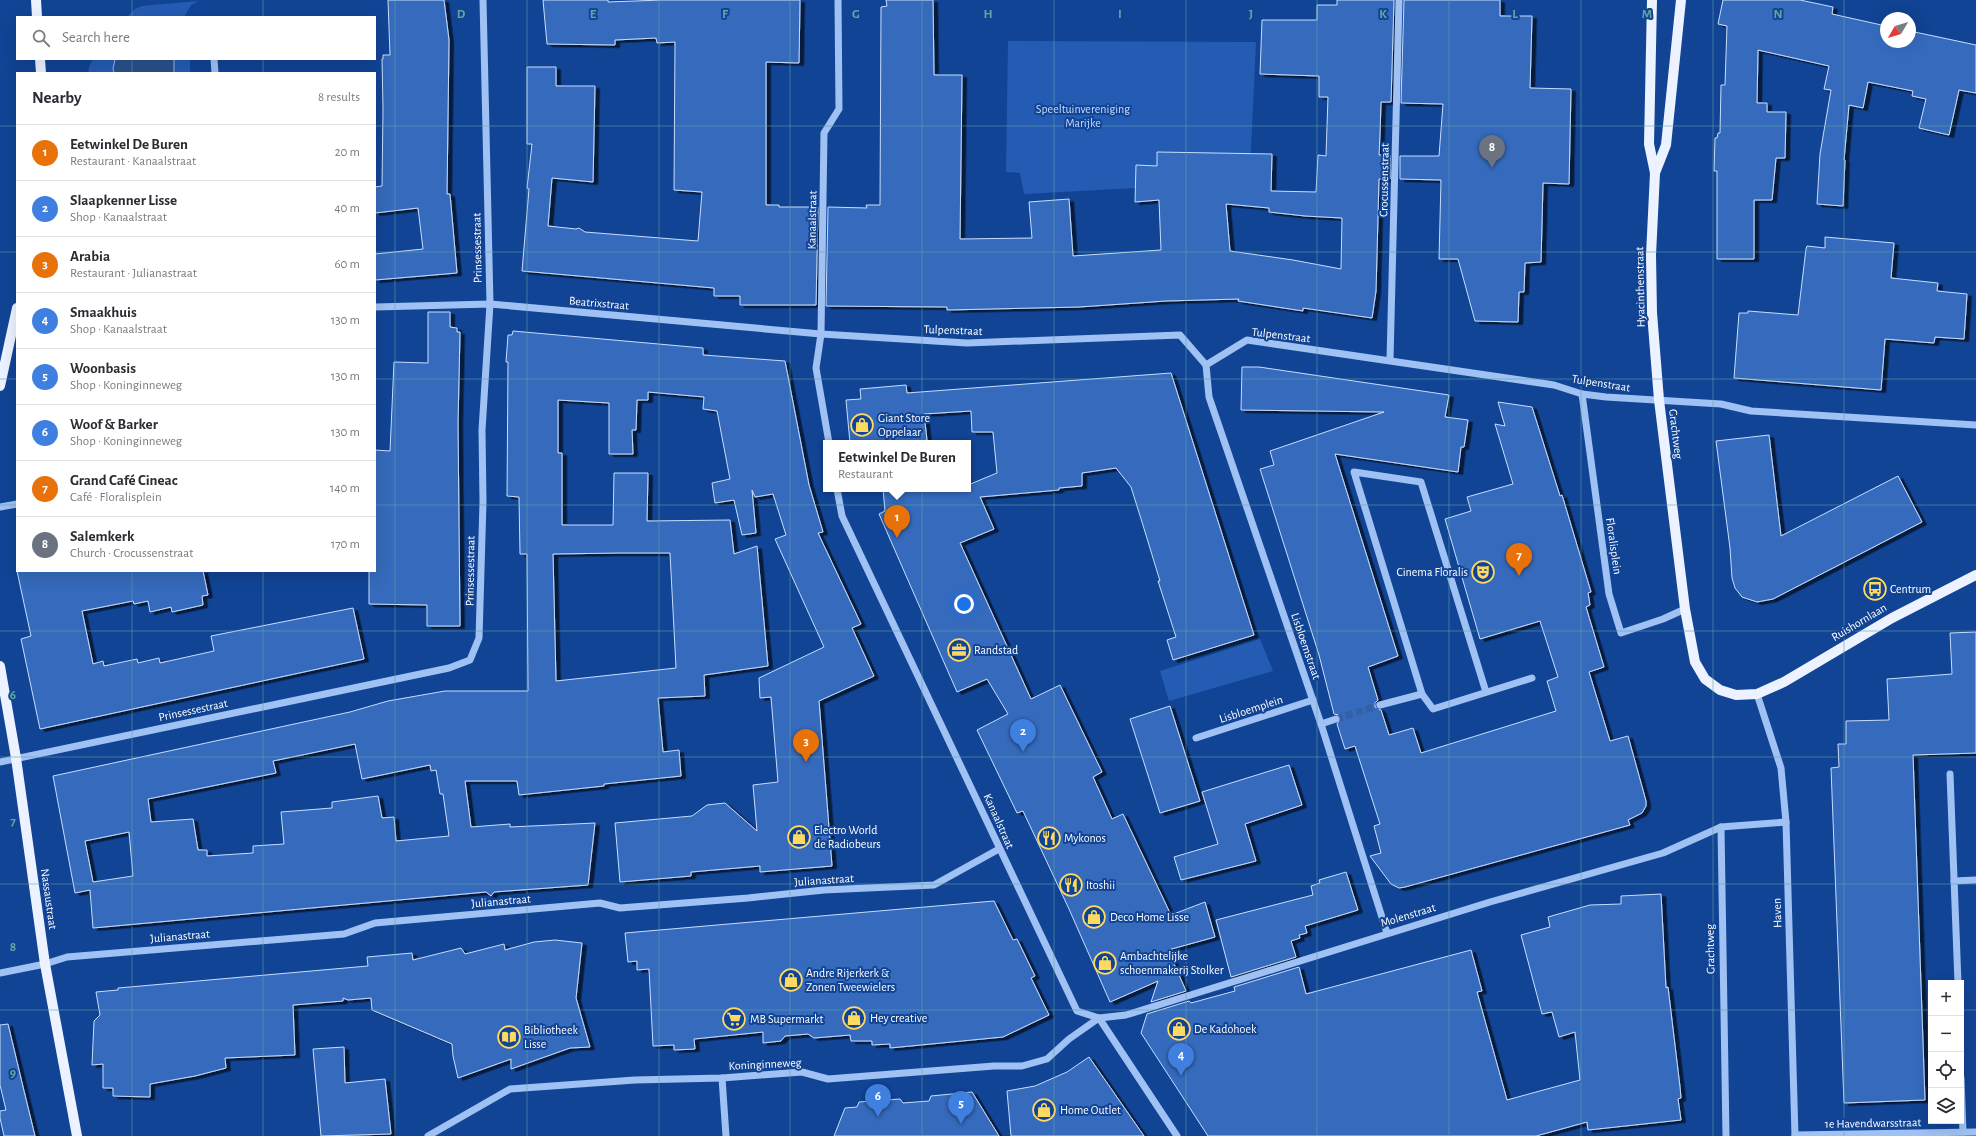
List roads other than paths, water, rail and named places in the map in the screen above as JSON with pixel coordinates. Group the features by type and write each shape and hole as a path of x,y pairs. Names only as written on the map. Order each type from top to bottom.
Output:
{"main road":[{"path":"36,0 37,16"},
{"name":"Hyacinthenstraat","path":"1652,0 1650,144 1655,173 1651,255 1652,314 1659,400"},
{"name":"Hyacinthenstraat","path":"1655,173 1666,144 1681,0"},
{"path":"40,60 41,72"},
{"path":"0,386 16,313"},
{"name":"Grachtweg","path":"1659,400 1685,609 1695,662 1705,679 1720,690 1736,695 1757,694"},
{"name":"Ruishornlaan","path":"1757,694 1784,682 1892,618 1976,575"},
{"name":"Nassaustraat","path":"0,666 16,758 45,964 77,1136"}],"street":[{"name":"Prinsessestraat","path":"0,762 449,668 470,660 479,638 482,430 490,304 483,0"},
{"name":"Kanaalstraat","path":"828,440 816,368 821,334 824,133 839,109 838,0"},
{"name":"Crocussenstraat","path":"1390,360 1400,0"},
{"path":"214,60 215,72"},
{"name":"Beatrixstraat","path":"376,307 490,304 821,334"},
{"name":"Tulpenstraat","path":"821,334 967,343 1180,335 1206,365 1247,340 1554,385 1582,394 1659,400"},
{"name":"Lisbloemstraat","path":"1206,365 1209,397 1313,700 1388,933"},
{"name":"Floralisplein","path":"1582,394 1609,594 1621,632 1663,620 1685,609"},
{"name":"Grachtweg","path":"1659,400 1720,404 1751,411 1976,425"},
{"path":"1486,692 1421,482 1354,472 1422,694 1432,709 1532,678"},
{"name":"Kanaalstraat","path":"838,492 842,516 1077,1011 1100,1018"},
{"path":"0,507 16,504"},
{"path":"1380,705 1422,694"},
{"name":"Haven","path":"1757,694 1781,768 1786,822 1795,1135"},
{"name":"Lisbloemplein","path":"1196,738 1313,700"},
{"path":"1321,724 1336,719"},
{"path":"1950,774 1958,980"},
{"path":"1721,827 1786,822"},
{"name":"Grachtweg","path":"1721,827 1726,1136"},
{"name":"Molenstraat","path":"1100,1018 1126,1015 1490,902 1663,853 1721,827"},
{"name":"Julianastraat","path":"0,973 45,964 67,957 344,934 375,923 600,903 620,908 748,898 824,890 934,885 999,849"},
{"path":"1954,881 1976,880"},
{"path":"1100,1018 1177,1136"},
{"name":"Koninginneweg","path":"428,1136 510,1089 635,1080 722,1078 802,1072 828,1079 994,1066 1022,1066 1047,1059 1068,1038 1100,1018"},
{"path":"722,1078 726,1136"},
{"path":"1961,1088 1963,1132"},
{"name":"1e Havendwarsstraat","path":"1795,1135 1976,1132"}],"tunnel":[{"path":"1336,719 1380,705"}],"place":[{"name":"Salemkerk","path":"1492,168"},
{"name":"Giant Store Oppelaar","path":"862,425"},
{"name":"Eetwinkel De Buren","path":"897,538"},
{"name":"Cinema Floralis","path":"1483,572"},
{"name":"Grand Café Cineac","path":"1519,576"},
{"name":"Centrum","path":"1875,589"},
{"name":"Randstad","path":"959,650"},
{"name":"Slaapkenner Lisse","path":"1023,752"},
{"name":"Arabia","path":"806,762"},
{"name":"Electro World de Radiobeurs","path":"799,837"},
{"name":"Mykonos","path":"1049,838"},
{"name":"Itoshii","path":"1071,885"},
{"name":"Deco Home Lisse","path":"1094,917"},
{"name":"Ambachtelijke schoenmakerij Stolker","path":"1105,963"},
{"name":"Andre Rijerkerk & Zonen Tweewielers","path":"791,980"},
{"name":"Hey creative","path":"854,1018"},
{"name":"MB Supermarkt","path":"734,1019"},
{"name":"De Kadohoek","path":"1179,1029"},
{"name":"Bibliotheek Lisse","path":"509,1037"},
{"name":"Smaakhuis","path":"1181,1076"},
{"name":"Home Outlet","path":"1044,1110"},
{"name":"Woof & Barker","path":"878,1117"},
{"name":"Woonbasis","path":"961,1124"}],"park label":[{"name":"Speeltuinvereniging Marijke","path":"1083,116"}]}
